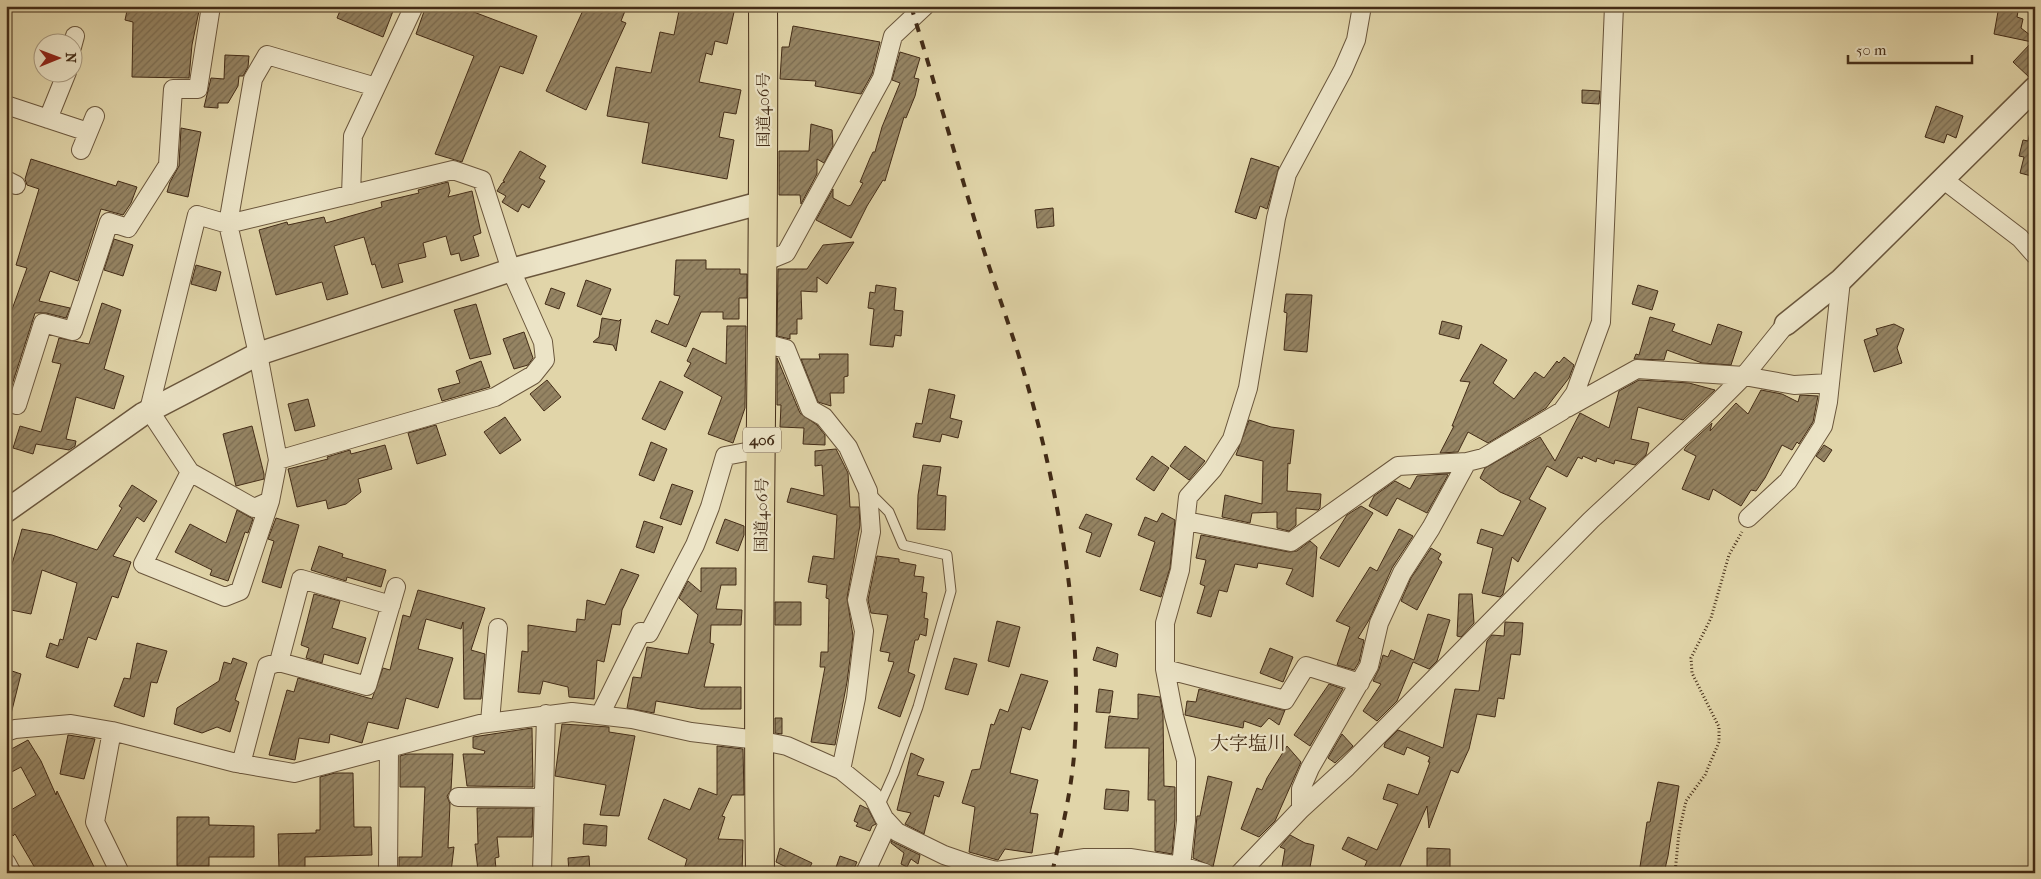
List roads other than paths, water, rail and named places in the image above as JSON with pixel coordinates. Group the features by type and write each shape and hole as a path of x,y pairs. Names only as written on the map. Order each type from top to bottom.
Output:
{"highway":[{"name":"国道406号","path":"760,873 758,740 764,262 763,6"}],"street":[{"path":"6,401 17,405 42,323 73,331 108,222 128,228 168,165 173,89 198,89 211,6"},
{"path":"351,195 353,136 414,6"},
{"path":"764,262 786,253 882,78 893,36 925,6"},
{"path":"1181,866 1186,822 1186,760 1174,716 1165,669 1165,623 1180,570 1188,497 1214,469 1232,439 1248,388 1276,218 1287,174 1343,70 1356,40 1362,6"},
{"path":"1562,411 1575,393 1601,322 1614,6"},
{"path":"190,472 143,564 225,597 240,591 270,501 278,460 258,354 228,224 253,79 267,55 376,87"},
{"path":"48,118 62,82"},
{"path":"1240,873 1301,809 1346,767 1591,520 1744,376 1786,324 1842,280 2035,88"},
{"path":"6,105 48,118 91,124 81,150"},
{"path":"270,501 254,508 190,472 149,410 197,215 228,224 453,170 482,180 511,270 543,342 545,360 533,375 495,397 278,460"},
{"path":"1944,180 2020,238 2035,255"},
{"path":"6,511 149,410 258,354 511,270 764,202"},
{"path":"1748,518 1788,481 1823,426 1842,280"},
{"path":"763,343 786,349 810,409 824,417 848,447 868,491 871,532 858,600 864,631 856,698 841,770"},
{"path":"1186,521 1291,542 1398,466 1467,462 1483,458 1637,369 1744,376 1794,385 1830,383"},
{"path":"600,715 641,632 649,633 695,545 710,507 725,456 762,449"},
{"path":"1301,809 1301,789 1307,775 1369,666 1379,623 1402,574 1431,528 1467,462"},
{"path":"279,662 301,578 391,605"},
{"path":"241,764 268,666 279,662 367,686 396,587"},
{"path":"490,722 498,628"},
{"path":"1165,669 1285,700 1306,666 1360,682"},
{"path":"6,732 14,728 71,724 112,731 241,764 294,773 490,722 572,712 600,715 632,719 691,732 758,740 787,746 841,770 873,796 888,823 897,832 944,855 996,870 1085,858 1130,858 1181,866 1205,873"},
{"path":"542,873 546,714"},
{"path":"112,731 95,822 120,873"},
{"path":"388,873 389,748"},
{"path":"458,797 544,798"},
{"path":"865,873 888,823"},
{"path":"6,862 12,873"}],"lane":[{"path":"868,491 889,512 903,545 947,555 951,591 918,707 894,773 878,808"}],"railway":[{"path":"911,6 984,251 1032,400 1055,496 1063,544 1074,643 1075,741 1069,791 1052,873"}],"district":[{"name":"大字塩川","path":"1248,743"}]}
